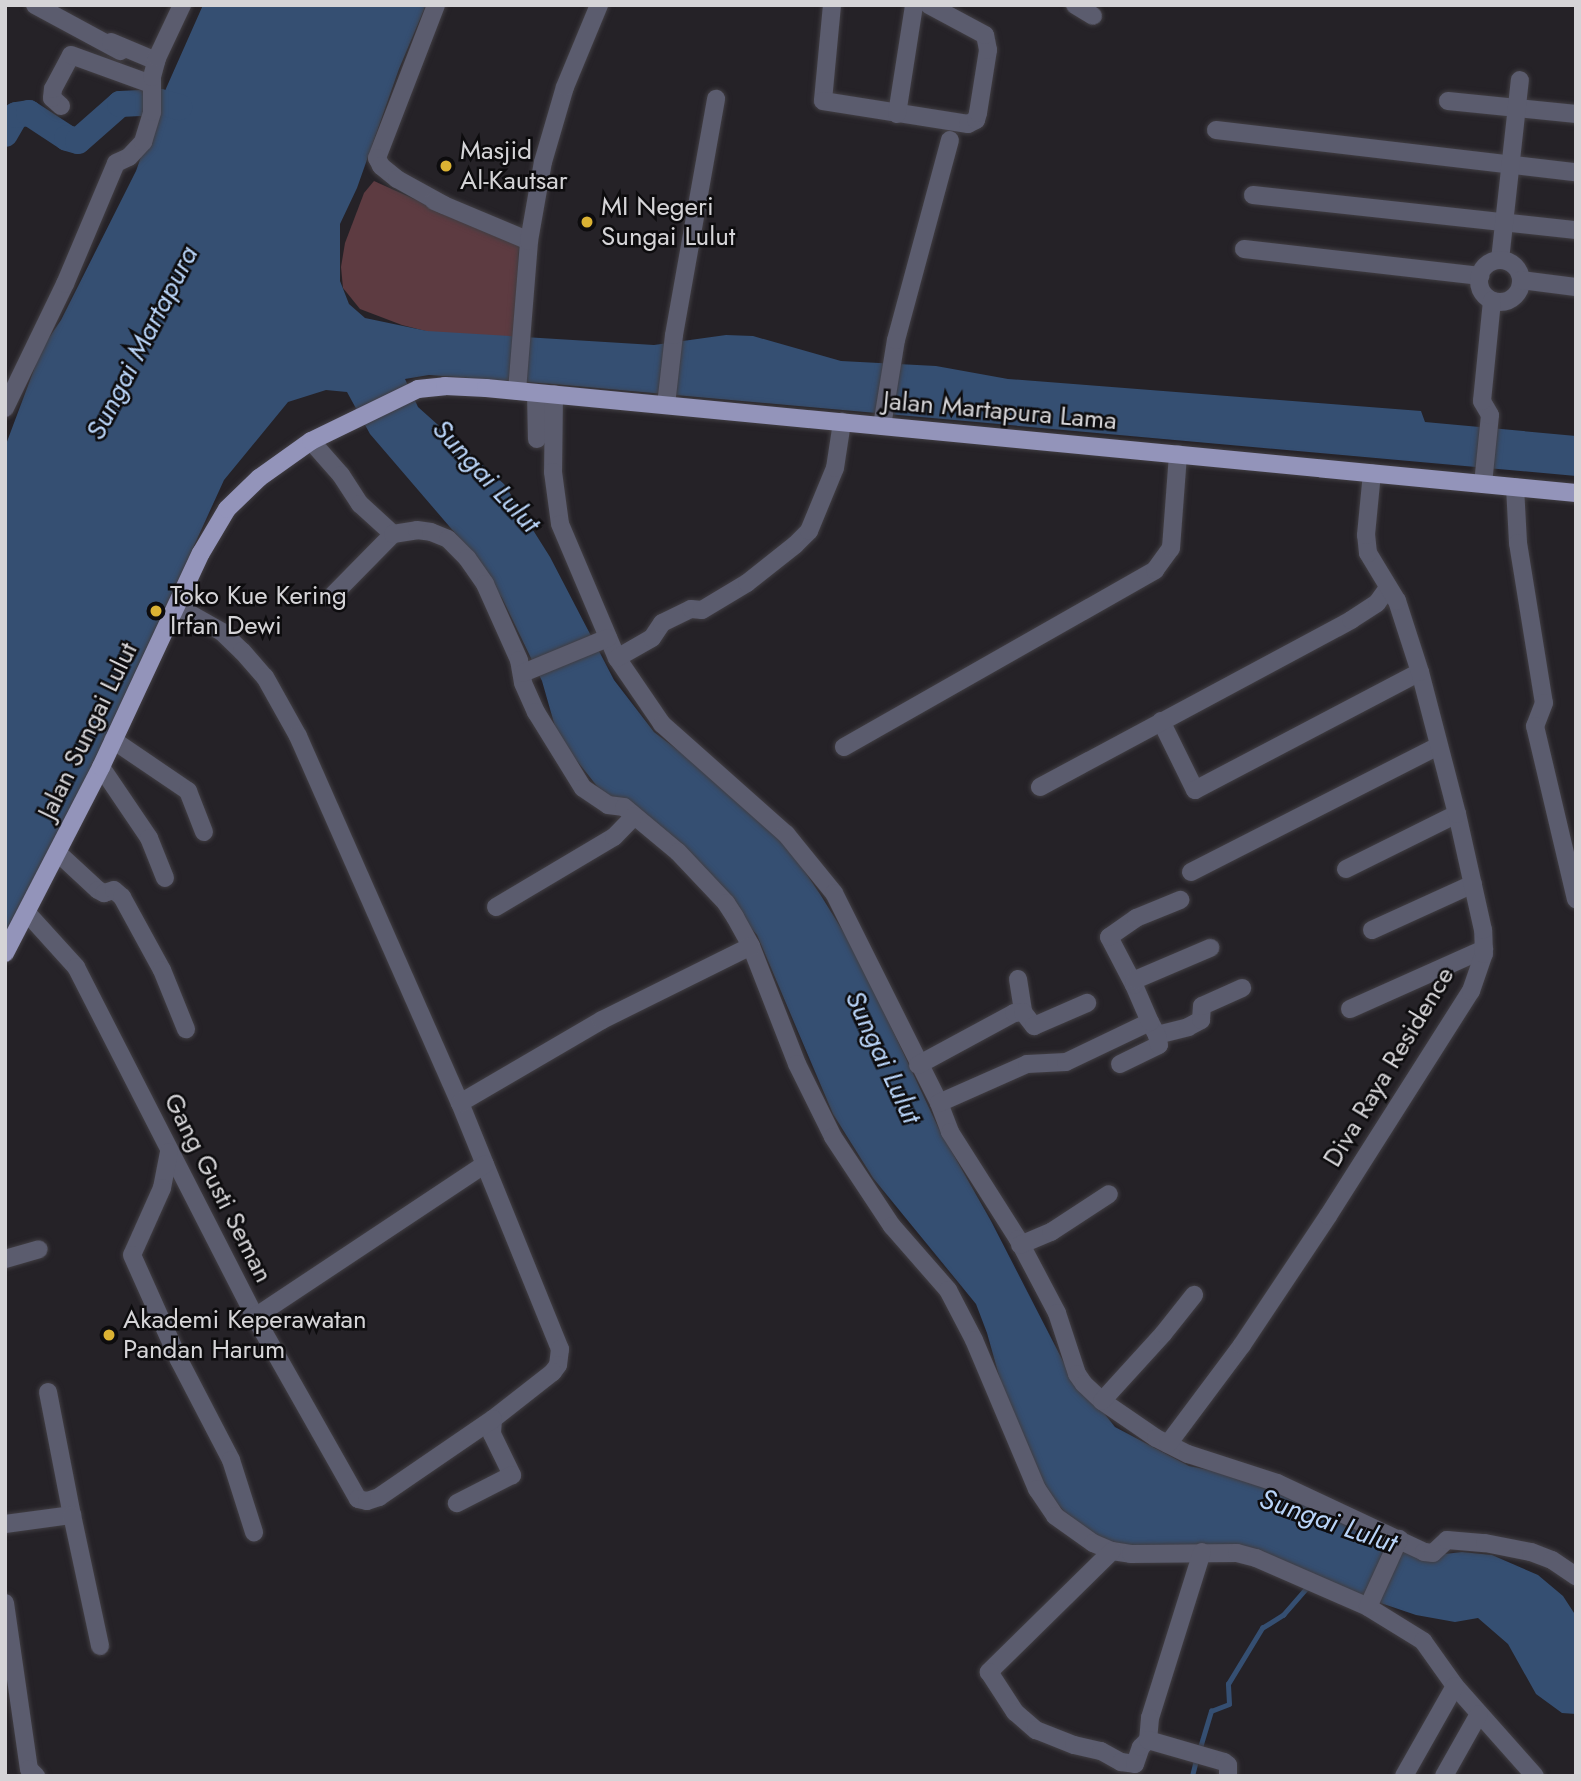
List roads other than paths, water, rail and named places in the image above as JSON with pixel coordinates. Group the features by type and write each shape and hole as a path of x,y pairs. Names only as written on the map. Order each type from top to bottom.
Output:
{"main road":[{"name":"Jalan Martapura Lama","path":"418,389 445,386 518,388 545,393 666,402 842,422 1372,473 1484,477 1515,487 1576,493"},
{"name":"Jalan Sungai Lulut","path":"5,953 28,914 101,767 201,553 227,509 259,478 311,441 341,424 418,389"}],"street":[{"path":"35,5 113,47 109,41 156,61"},
{"path":"5,408 65,284 116,163 129,158 143,142 156,61 182,5"},
{"path":"436,5 377,158 381,166 397,179 444,205"},
{"path":"518,388 529,241 543,162 565,87 599,5"},
{"path":"832,5 823,101 968,124 976,120 978,113 988,50 985,35 929,5"},
{"path":"897,114 914,5"},
{"path":"1075,5 1093,16"},
{"path":"61,106 52,98 53,89 71,55 151,97"},
{"path":"1500,260 1520,80"},
{"path":"666,402 674,335 716,99"},
{"path":"1448,101 1576,114"},
{"path":"1216,130 1576,172"},
{"path":"883,424 893,359 950,140"},
{"path":"392,182 529,241"},
{"path":"1253,195 1576,230"},
{"path":"1244,249 1479,276"},
{"path":"1498,300 1480,288 1479,276 1485,266 1500,260 1513,265 1521,280"},
{"path":"1521,280 1576,287"},
{"path":"1498,300 1514,295 1521,280"},
{"path":"1484,477 1498,300"},
{"path":"537,439 545,393"},
{"path":"545,393 560,524 605,640 662,724 786,834 804,854 849,918 886,1000 939,1103 950,1132 1020,1245 1057,1312 1077,1374 1101,1401 1168,1444 1188,1454 1277,1483 1424,1552 1433,1553 1447,1541 1485,1543 1531,1552 1552,1560 1576,1576"},
{"path":"617,658 652,638 662,623 691,609 702,610 747,583 795,545 808,531 835,468 842,422"},
{"path":"311,441 341,475 360,504 393,534"},
{"path":"844,747 1156,570 1171,548 1178,454"},
{"name":"Diva Raya Residence","path":"1168,1444 1242,1345 1433,1053 1471,990 1484,949 1457,814 1420,672 1397,601 1368,553 1366,534 1372,473"},
{"path":"1515,487 1518,543 1544,703 1535,726 1576,899"},
{"path":"332,596 393,534 417,530 431,532 448,538 460,548 485,584 526,672 523,683 536,712 583,788 608,805 624,807 678,852 726,903 751,946 797,1064 833,1137 892,1227 948,1290 974,1340 1037,1489 1063,1524 1112,1551 1152,1555 1202,1552 1246,1555 1369,1606 1414,1633 1527,1772"},
{"path":"1040,787 1351,620 1377,603 1388,588"},
{"path":"178,607 222,632 265,677 280,702 315,770 460,1103 560,1349 558,1364 553,1372 493,1419 492,1434 512,1475 457,1503"},
{"path":"526,672 605,640"},
{"path":"1161,721 1195,790 1420,672"},
{"path":"113,740 187,791 204,832"},
{"path":"1192,872 1438,746"},
{"path":"101,767 149,838 165,878"},
{"path":"1346,869 1457,814"},
{"path":"496,907 614,837 634,816"},
{"path":"58,853 98,890 104,893 114,890 122,897 162,970 186,1029"},
{"path":"1372,930 1473,884"},
{"path":"1120,1064 1159,1045 1134,985 1109,937 1136,918 1180,900"},
{"name":"Gang Gusti Seman","path":"28,914 76,967 255,1317 362,1502 379,1497 493,1419"},
{"path":"460,1103 602,1020 751,946"},
{"path":"1134,985 1135,980 1210,948"},
{"path":"1350,1009 1484,949"},
{"path":"1024,978 1022,1009 1034,1026 1087,1003"},
{"path":"939,1103 1027,1064 1066,1062 1153,1028 1195,1023 1201,1020 1202,1006 1242,988"},
{"path":"918,1065 1022,1009"},
{"path":"169,1152 162,1188 132,1249 132,1255 179,1360 231,1460 254,1532"},
{"path":"255,1317 485,1164"},
{"path":"1020,1245 1051,1232 1109,1194"},
{"path":"7,1253 39,1250"},
{"path":"1101,1401 1163,1334 1194,1295"},
{"path":"48,1392 100,1646"},
{"path":"5,1524 72,1515"},
{"path":"1369,1606 1399,1540"},
{"path":"1112,1551 989,1672 1015,1712 1037,1730 1074,1745 1101,1751 1121,1762 1135,1764 1141,1747 1148,1740 1150,1718 1202,1552"},
{"path":"5,1603 29,1769 36,1776"},
{"path":"1404,1776 1455,1686"},
{"path":"1444,1776 1479,1714"},
{"path":"1148,1740 1228,1765 1228,1776"}],"water":[{"path":"203,5 426,5 399,69 357,188 340,224 340,281 349,304 365,318 427,331 654,345 726,335 753,336 841,361 936,366 1008,379 1421,411 1425,422 1576,436 1576,476 553,384 429,375 405,379 418,407 504,484 550,557 614,680 654,732 716,779 780,835 820,894 856,952 939,1129 991,1221 1064,1363 1115,1427 1189,1466 1264,1481 1427,1556 1462,1552 1492,1555 1538,1575 1563,1596 1576,1616 1576,1714 1562,1713 1536,1694 1508,1644 1478,1618 1455,1622 1416,1615 1336,1588 1268,1554 1215,1546 1137,1548 1102,1540 1066,1514 1041,1483 1001,1383 976,1304 873,1178 833,1114 757,935 684,849 604,795 558,737 542,681 502,598 461,540 370,434 347,392 326,390 288,402 224,480 94,765 5,942 5,447 42,348 61,320 136,171 160,102"}],"waterway":[{"path":"5,134 16,115 29,113 67,138 78,141 120,104 160,102 179,107"},
{"path":"1199,1751 1211,1711 1229,1704 1228,1684 1262,1628 1283,1615 1309,1585"},
{"path":"1192,1776 1196,1760"}],"place":[{"name":"Masjid Al-Kautsar","path":"446,166"},
{"name":"MI Negeri Sungai Lulut","path":"587,222"},
{"name":"Toko Kue Kering Irfan Dewi","path":"156,611"},
{"name":"Akademi Keperawatan Pandan Harum","path":"109,1335"}],"water label":[{"name":"Sungai Martapura","path":"142,343"},
{"name":"Sungai Lulut","path":"486,476"},
{"name":"Sungai Lulut","path":"883,1057"},
{"name":"Sungai Lulut","path":"1328,1521"}]}
